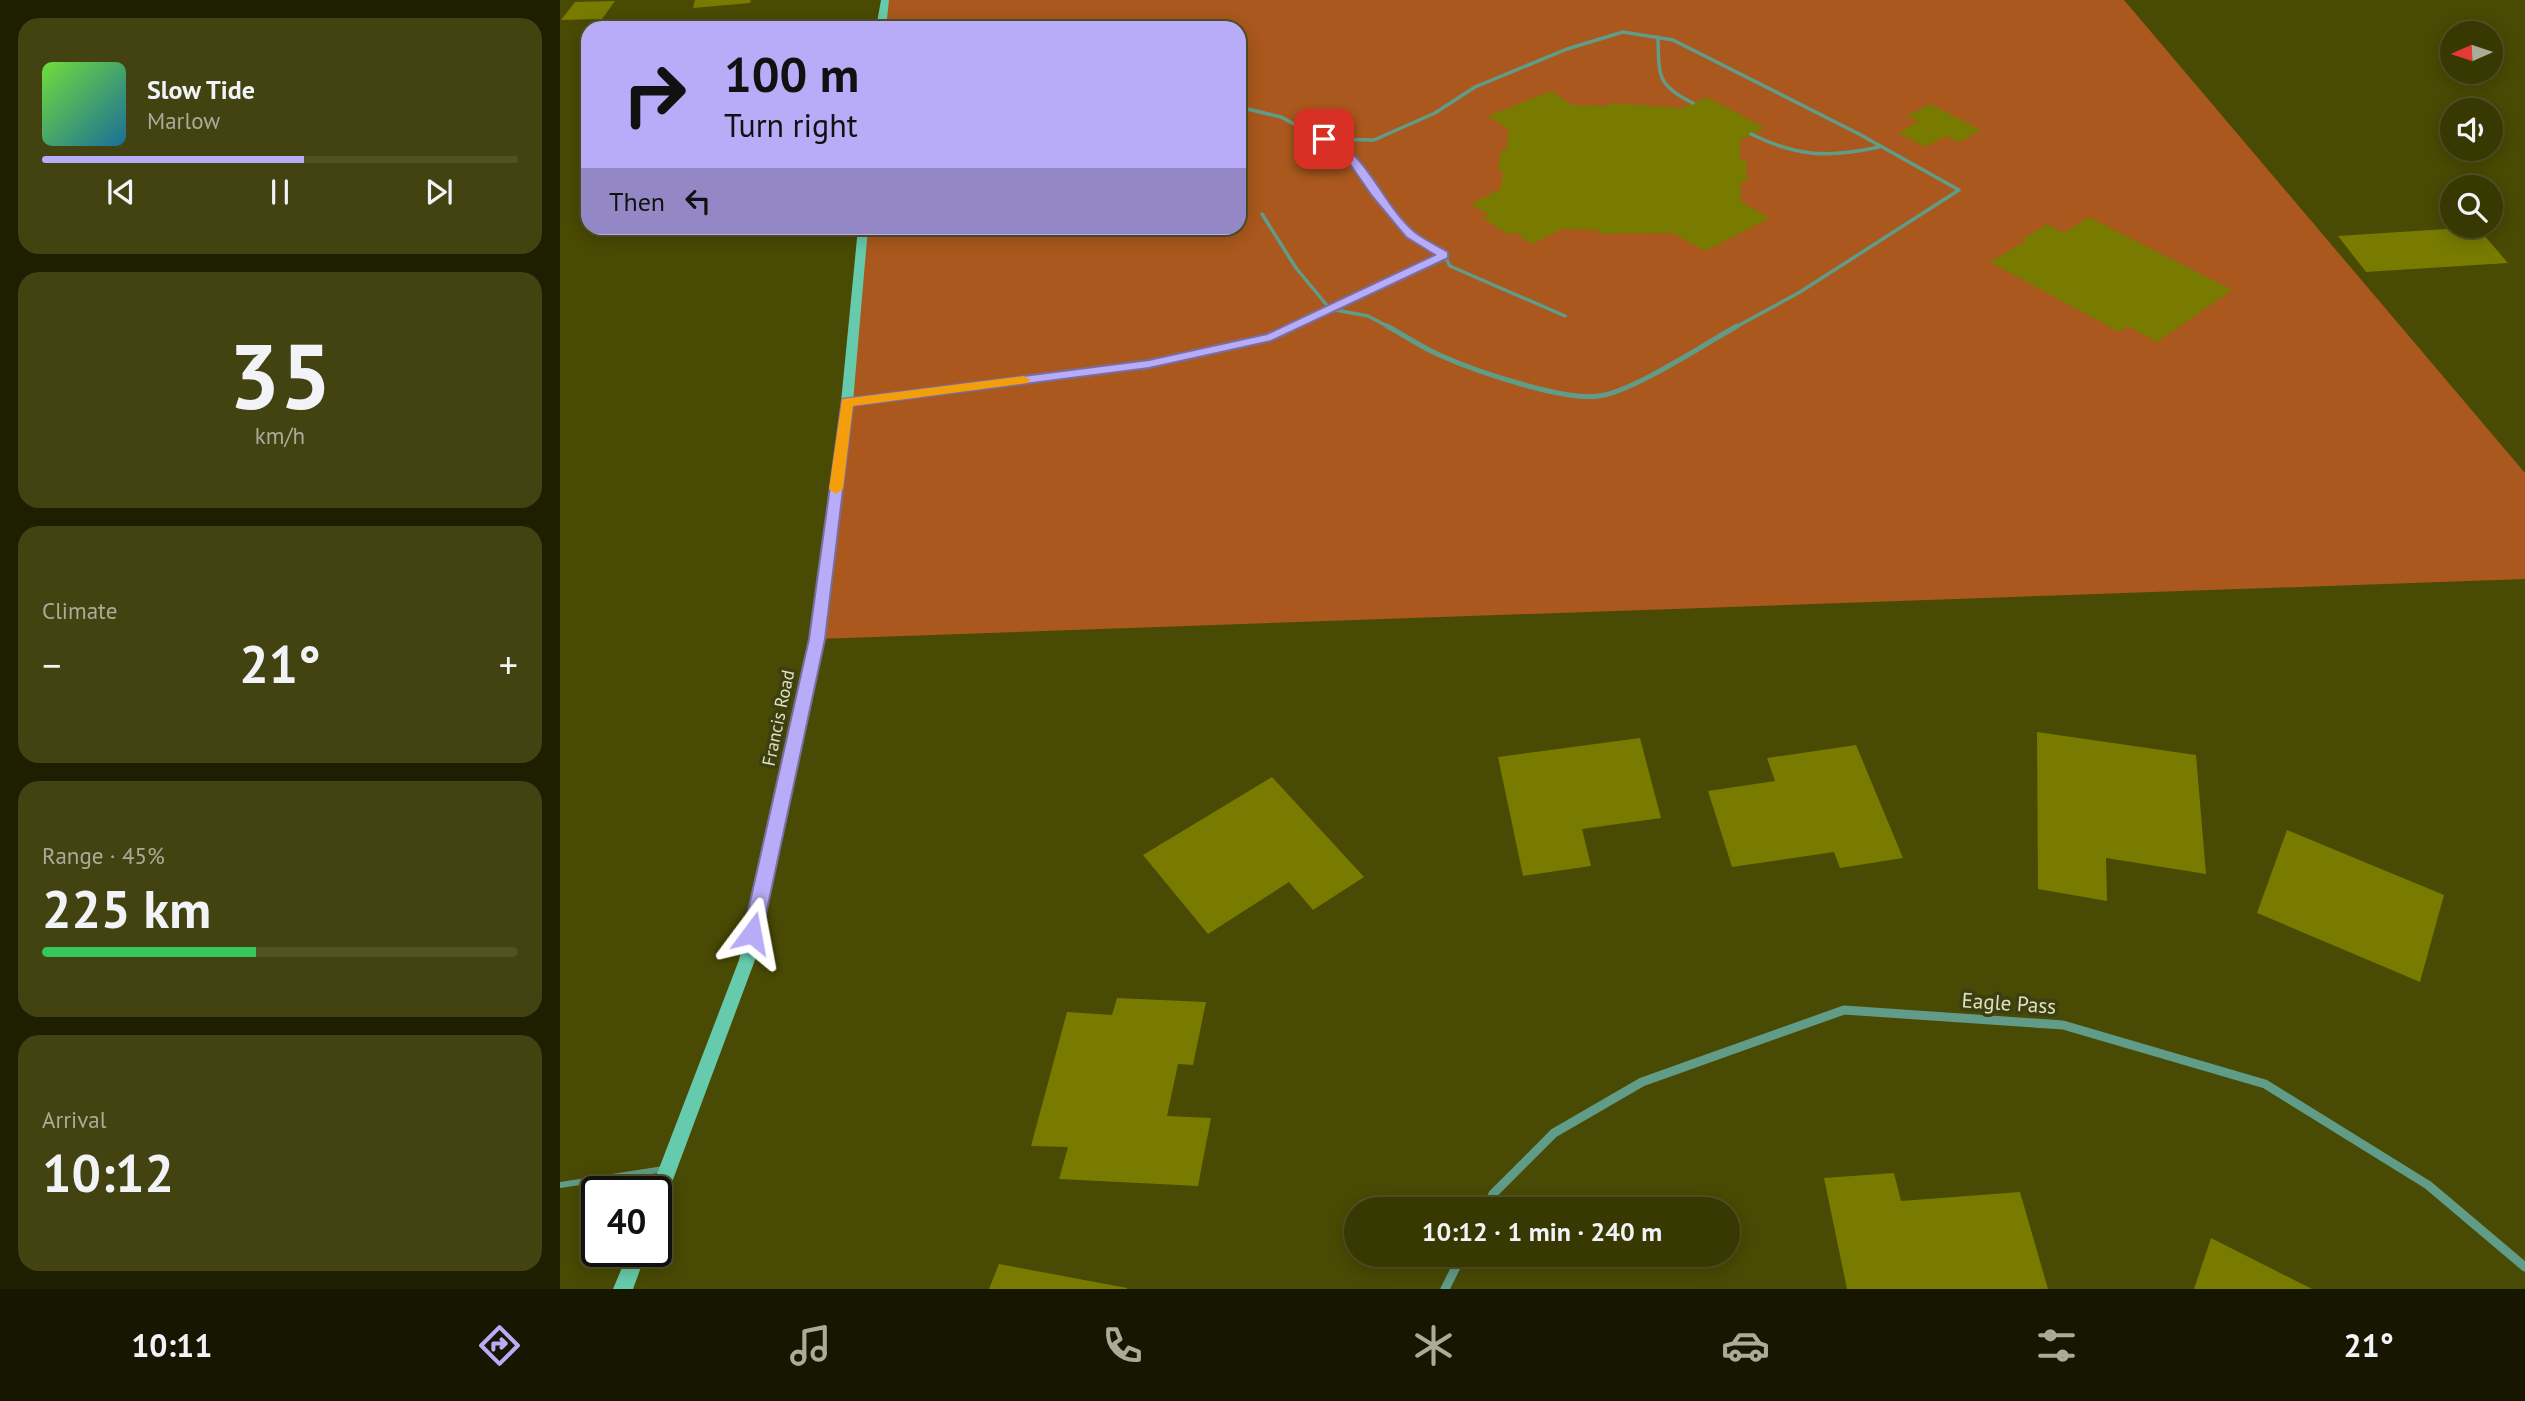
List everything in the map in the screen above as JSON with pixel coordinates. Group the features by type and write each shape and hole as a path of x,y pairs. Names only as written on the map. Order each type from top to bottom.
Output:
{"street":[{"path":"882,21 885,0"},
{"name":"Francis Road","path":"665,1176 747,960 817,639 846,402 862,235"},
{"name":"Eagle Pass","path":"1491,1197 1554,1133 1642,1082 1844,1010 2063,1025 2265,1084 2428,1185 2525,1267"},
{"path":"624,1289 632,1267"},
{"path":"1445,1289 1456,1267"}],"lane":[{"path":"1262,214 1296,268 1330,310 1368,316 1444,357 1519,382 1565,395 1600,396 1640,380 1800,292 1959,190 1881,146 1673,40 1623,32 1567,48 1475,87 1436,113 1374,140 1324,139"},
{"path":"1658,37 1656,69 1663,86 1693,103"},
{"path":"1246,109 1281,117 1347,152 1410,235 1444,255 1450,266 1565,316"},
{"path":"1751,134 1797,154 1841,156 1881,146"},
{"path":"846,402 1149,364 1271,337 1444,255"},
{"path":"560,1185 668,1168"}],"shaded area":[{"path":"885,0 2124,0 2525,473 2525,579 818,639 860,235 1246,235 1246,21 883,21"}],"building":[{"path":"695,0 751,0 750,3 693,8"},
{"path":"615,1 602,19 561,20 575,2"},
{"path":"1551,91 1572,105 1610,106 1610,103 1682,108 1707,97 1765,128 1740,140 1740,160 1746,160 1747,181 1741,181 1741,202 1770,218 1705,251 1673,233 1599,234 1599,230 1562,229 1532,244 1514,232 1509,235 1483,218 1489,215 1471,204 1501,189 1503,171 1498,171 1501,150 1506,150 1509,130 1488,116"},
{"path":"1930,104 1981,130 1959,142 1946,136 1925,147 1898,133 1919,121 1907,116"},
{"path":"2089,217 2232,290 2157,342 2128,326 2119,332 1990,262 2026,241 2023,239 2047,224 2064,233"},
{"path":"2440,229 2440,238 2486,238 2508,263 2366,272 2338,236"},
{"path":"2037,732 2196,755 2206,874 2106,858 2107,901 2038,889"},
{"path":"1640,738 1661,818 1582,829 1591,866 1523,876 1498,757"},
{"path":"1856,745 1903,858 1840,868 1834,852 1732,867 1708,791 1775,781 1767,758"},
{"path":"1272,777 1364,877 1313,910 1289,882 1208,934 1143,855"},
{"path":"2287,830 2444,895 2420,982 2257,913"},
{"path":"1117,998 1206,1002 1193,1065 1178,1064 1167,1116 1211,1118 1198,1186 1059,1179 1068,1147 1031,1146 1067,1012 1112,1015"},
{"path":"1894,1173 1901,1201 2020,1192 2048,1289 1847,1289 1824,1178"},
{"path":"2211,1238 2312,1289 2194,1289"},
{"path":"999,1264 1127,1288 1127,1289 989,1289"}],"slow traffic":[{"path":"836,489 846,402 1024,380"}],"route":[{"path":"752,933 817,639 846,402 1149,364 1271,337 1444,255 1410,235 1347,152 1324,139"}]}
